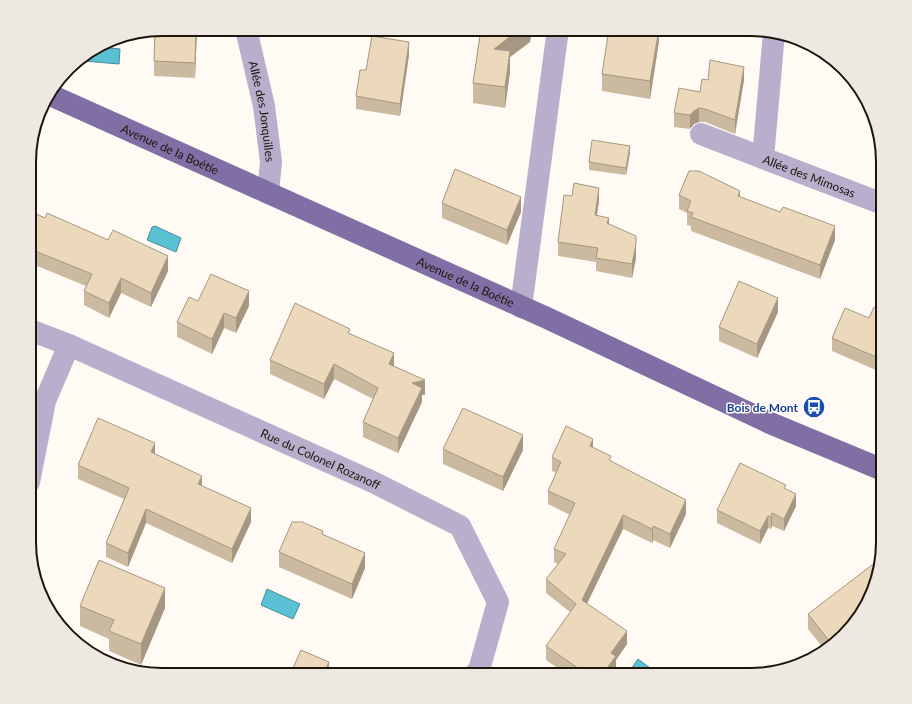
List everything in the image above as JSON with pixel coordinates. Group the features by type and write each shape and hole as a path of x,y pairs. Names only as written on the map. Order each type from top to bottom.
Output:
{"main road":[{"name":"Avenue de la Boétie","path":"54,97 521,307 770,423 876,467"}],"street":[{"name":"Allée des Jonquilles","path":"248,36 264,106 270,162 268,193"},
{"path":"521,307 557,36"},
{"name":"Allée des Mimosas","path":"774,38 763,158 876,201"},
{"path":"701,134 763,158"},
{"name":"Rue du Colonel Rozanoff","path":"36,332 69,345 373,482 460,526 498,602 480,668"},
{"path":"36,450 45,401 69,345"}],"water":[{"path":"110,48 120,49 119,64 86,61"},
{"path":"155,226 181,238 176,252 147,240 152,227"},
{"path":"267,589 300,604 293,619 261,605"},
{"path":"638,659 650,668 632,668"}],"building":[{"path":"155,36 196,36 195,63 154,61"},
{"path":"372,36 409,42 400,104 356,96 360,70 366,70"},
{"path":"480,36 511,36 494,49 510,51 505,87 473,83"},
{"path":"608,36 658,36 650,81 602,74"},
{"path":"710,60 744,67 735,120 699,108 690,115 674,113 679,88 700,92 702,79 708,80"},
{"path":"592,140 630,146 626,168 589,162"},
{"path":"455,169 521,197 507,230 442,203"},
{"path":"689,171 699,171 740,191 738,196 780,212 783,207 835,226 820,265 691,217 693,213 687,211 691,201 679,195"},
{"path":"574,183 599,188 595,215 609,218 607,223 636,236 632,264 596,258 598,248 558,242 564,195 572,196"},
{"path":"47,213 108,240 113,230 168,256 151,293 121,278 109,303 84,291 92,274 36,251 36,214 45,218"},
{"path":"211,274 249,291 236,318 224,313 212,339 177,322 189,297 198,301"},
{"path":"739,281 778,298 757,344 719,327"},
{"path":"295,303 350,329 348,333 394,353 389,364 425,380 412,383 422,388 398,438 363,422 378,388 334,364 324,384 270,360"},
{"path":"874,307 876,308 876,357 832,338 845,308 869,318"},
{"path":"463,408 523,435 503,477 443,449"},
{"path":"98,418 155,443 151,452 202,476 198,484 251,508 232,549 146,509 128,553 106,543 129,488 78,465"},
{"path":"566,426 593,439 590,446 611,456 609,460 686,500 670,534 653,526 652,529 623,515 582,600 627,631 611,653 616,656 607,668 578,668 546,646 576,604 546,579 566,554 554,549 575,503 548,491 561,462 552,457"},
{"path":"740,463 786,485 784,488 796,494 784,519 772,513 771,517 768,516 760,531 717,510"},
{"path":"292,522 302,522 323,531 322,534 365,553 352,584 279,552"},
{"path":"99,560 165,588 141,644 109,631 114,620 80,606"},
{"path":"874,563 872,574 863,598 855,612 845,625 829,640 808,614"},
{"path":"301,650 329,662 326,668 293,668"}],"place":[{"name":"Bois de Mont","path":"814,407"}]}
